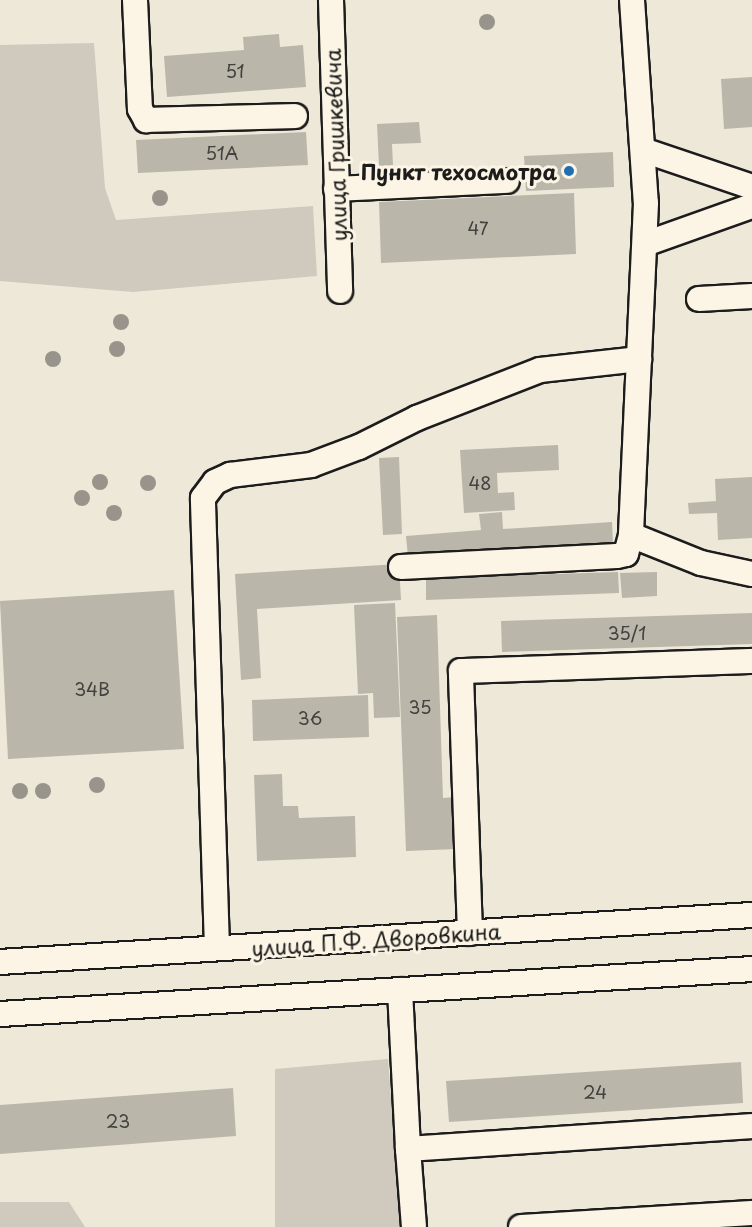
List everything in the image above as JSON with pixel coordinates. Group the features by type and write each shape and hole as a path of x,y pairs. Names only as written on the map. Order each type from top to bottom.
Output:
{"street":[{"path":"135,0 140,109 146,120 157,122 294,117"},
{"name":"улица Гришкевича","path":"331,0 340,291"},
{"path":"401,567 626,554 632,534 645,244 643,150 632,0"},
{"path":"643,150 752,188"},
{"path":"336,189 507,181"},
{"path":"645,244 752,206"},
{"path":"699,299 752,296"},
{"path":"217,948 203,498 215,482 230,475 311,465 417,418 540,370 639,359"},
{"path":"632,534 701,563 752,574"},
{"path":"470,933 461,671 752,661"},
{"name":"улица П.Ф. Дворовкина","path":"0,962 752,915"},
{"path":"0,1014 752,969"},
{"path":"400,990 414,1227"},
{"path":"408,1149 752,1126"},
{"path":"521,1227 752,1212"}],"shaded area":[{"path":"94,43 105,188 116,220 313,206 317,276 133,292 0,281 0,45"},
{"path":"388,1059 401,1227 275,1227 275,1069"},
{"path":"0,1202 69,1202 85,1227 0,1227"}],"building":[{"path":"279,34 280,47 303,45 306,87 167,97 164,56 244,50 243,37"},
{"path":"752,77 752,127 724,129 721,79"},
{"path":"419,122 421,143 392,144 393,165 379,166 377,124"},
{"path":"306,132 308,165 138,173 136,140"},
{"name":"Пункт техосмотра","path":"613,152 614,187 526,191 524,156"},
{"path":"574,193 576,254 381,263 379,202"},
{"path":"558,445 559,470 497,473 498,493 514,492 515,510 464,513 460,450"},
{"path":"399,457 402,534 383,535 379,458"},
{"path":"752,477 752,538 718,540 717,513 689,514 688,503 716,501 715,479"},
{"path":"502,512 503,529 612,522 613,543 408,557 406,536 481,530 479,514"},
{"path":"399,564 401,600 257,609 261,678 241,680 235,574"},
{"path":"618,572 619,593 426,600 426,578"},
{"path":"657,572 657,596 622,598 620,573"},
{"path":"174,590 184,749 8,759 0,601"},
{"path":"395,603 400,717 374,718 373,693 358,694 354,605"},
{"path":"752,613 752,644 502,652 501,621"},
{"path":"437,615 443,798 455,797 457,849 406,851 397,617"},
{"path":"368,695 369,737 253,741 252,700"},
{"path":"282,774 283,806 298,806 299,818 355,816 356,857 257,861 254,775"},
{"path":"741,1062 743,1103 449,1122 446,1081"},
{"path":"233,1088 236,1136 0,1154 0,1105"}],"place":[{"name":"Пункт техосмотра","path":"569,171"}]}
